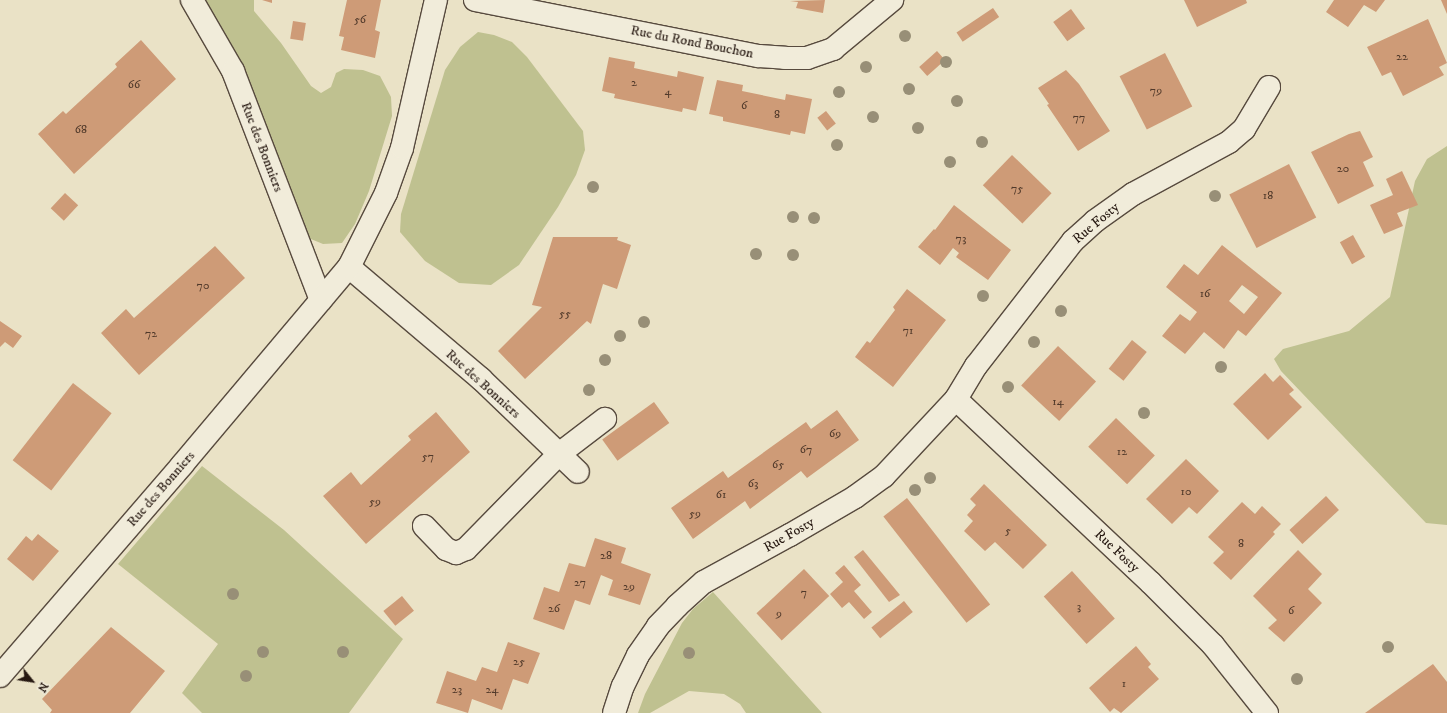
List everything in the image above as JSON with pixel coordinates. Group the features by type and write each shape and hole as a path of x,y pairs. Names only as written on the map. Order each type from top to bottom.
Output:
{"street":[{"name":"Rue des Bonniers","path":"192,0 233,70 321,300"},
{"name":"Rue des Bonniers","path":"0,676 192,453 349,267 386,193 402,148 436,0"},
{"name":"Rue du Rond Bouchon","path":"475,0 759,56 807,58 833,49 892,0"},
{"name":"Rue Fosty","path":"614,713 623,686 638,655 658,626 704,582 790,535 862,492 884,476 956,399 976,366 1073,241 1095,221 1132,194 1229,142 1244,128 1269,87"},
{"name":"Rue des Bonniers","path":"349,267 481,379 578,472"},
{"name":"Rue Fosty","path":"956,399 1146,578 1213,645 1267,713"},
{"path":"424,526 446,549 456,553 466,550 559,454 605,419"}],"green space":[{"path":"202,0 254,0 254,11 281,43 311,86 321,93 331,87 336,73 344,69 363,70 380,76 391,97 392,116 369,191 355,224 342,243 323,244 306,237"},
{"path":"478,32 494,35 512,42 527,57 583,131 585,150 576,175 558,207 519,265 491,285 459,283 425,261 400,232 401,214 445,70 460,47"},
{"path":"1447,146 1447,525 1426,523 1281,371 1274,359 1283,349 1349,331 1390,297 1415,181 1427,159"},
{"path":"202,466 284,530 403,639 349,713 202,713 182,693 218,644 118,564"},
{"path":"713,592 822,713 746,713 740,704 724,694 689,691 650,713 638,713 645,694 682,623 693,609"}],"building":[{"path":"262,0 272,0 272,3"},
{"path":"347,0 381,0 375,30 380,32 375,58 341,50 344,37 339,36"},
{"path":"825,0 823,13 796,8 798,2 790,1"},
{"path":"1184,0 1246,0 1247,3 1197,27"},
{"path":"1334,0 1385,0 1376,12 1364,5 1348,27 1326,12"},
{"path":"1441,0 1447,0 1447,14"},
{"path":"993,8 999,17 963,42 957,33"},
{"path":"1071,9 1085,28 1067,41 1053,22"},
{"path":"1428,19 1447,63 1439,67 1444,75 1403,96 1391,72 1382,76 1367,47"},
{"path":"293,21 306,23 303,41 290,39"},
{"path":"141,40 176,79 74,174 38,134 63,111 66,114 117,67 115,64"},
{"path":"937,51 945,60 927,76 919,67"},
{"path":"1165,53 1192,106 1147,130 1120,76"},
{"path":"609,57 635,62 634,68 677,77 678,71 704,77 696,111 683,108 682,112 614,98 615,94 602,91"},
{"path":"1066,70 1079,84 1110,131 1078,151 1047,105 1049,104 1038,88"},
{"path":"717,80 743,85 742,91 785,100 786,94 812,99 805,134 791,131 790,135 723,121 723,117 709,114"},
{"path":"826,111 836,124 827,130 817,118"},
{"path":"1360,131 1373,157 1363,162 1374,186 1338,204 1311,152 1349,134"},
{"path":"1012,155 1052,193 1022,223 983,185"},
{"path":"1289,164 1316,217 1257,248 1229,194"},
{"path":"1402,171 1418,205 1397,213 1403,226 1384,234 1370,205 1393,195 1386,179"},
{"path":"65,193 78,205 64,221 51,208"},
{"path":"954,205 1011,250 988,280 956,257 959,253 953,248 940,265 918,247 934,229 935,230"},
{"path":"1353,235 1365,257 1352,264 1340,242"},
{"path":"553,237 618,237 617,240 631,245 617,289 603,284 591,324 587,321 525,379 498,351 542,307 532,305"},
{"path":"1222,245 1282,293 1246,336 1238,330 1224,349 1204,332 1185,354 1162,336 1180,314 1190,321 1197,312 1166,287 1184,264 1198,275","holes":["1242,285 1258,297 1244,314 1229,301"]},
{"path":"215,246 245,278 139,375 101,333 126,309 134,318"},
{"path":"907,289 946,320 893,387 855,357 867,341 870,343 895,310 893,307"},
{"path":"0,321 22,336 13,348 5,342 0,347"},
{"path":"1132,340 1147,352 1123,381 1109,369"},
{"path":"1058,346 1096,381 1059,421 1021,385"},
{"path":"1265,373 1273,382 1280,375 1294,390 1289,394 1302,407 1268,440 1233,404"},
{"path":"73,383 112,413 51,490 13,460"},
{"path":"654,402 669,423 618,461 602,440"},
{"path":"837,410 859,440 807,478 801,471 750,509 745,501 693,539 671,508 723,471 728,478 806,422 811,429"},
{"path":"436,412 470,452 366,544 323,496 351,472 361,485 411,440 408,436"},
{"path":"1116,418 1155,456 1127,484 1088,447"},
{"path":"1186,459 1219,491 1197,514 1189,507 1172,524 1146,499"},
{"path":"984,484 1047,545 1023,569 995,542 985,551 964,531 973,521 967,515 976,505 970,499"},
{"path":"1326,496 1339,510 1302,544 1289,530"},
{"path":"907,498 990,604 966,623 883,516"},
{"path":"1242,502 1255,514 1262,506 1281,524 1273,532 1275,534 1231,580 1213,563 1224,552 1208,537"},
{"path":"38,534 59,551 33,581 7,559 26,536 32,541"},
{"path":"595,538 626,548 621,563 651,574 640,605 608,595 613,580 601,575 590,605 575,600 564,630 533,619 544,587 559,592 569,563 585,567"},
{"path":"863,550 900,595 889,602 854,557"},
{"path":"1298,550 1322,574 1308,589 1322,603 1284,642 1268,628 1277,620 1253,596"},
{"path":"844,565 861,585 854,591 872,612 864,619 849,602 842,608 830,594 843,582 835,573"},
{"path":"804,569 829,596 782,640 756,613"},
{"path":"1072,571 1115,619 1087,644 1044,596"},
{"path":"402,596 414,611 395,626 383,611"},
{"path":"904,601 913,612 880,638 871,627"},
{"path":"111,627 165,671 130,713 50,713 52,710 42,699"},
{"path":"508,642 540,653 528,684 513,679 502,710 472,699 468,713 436,703 447,671 476,681 482,667 497,672"},
{"path":"1136,646 1151,664 1148,667 1159,679 1121,713 1114,708 1110,712 1089,688"},
{"path":"1433,664 1447,682 1447,713 1365,713"}]}
